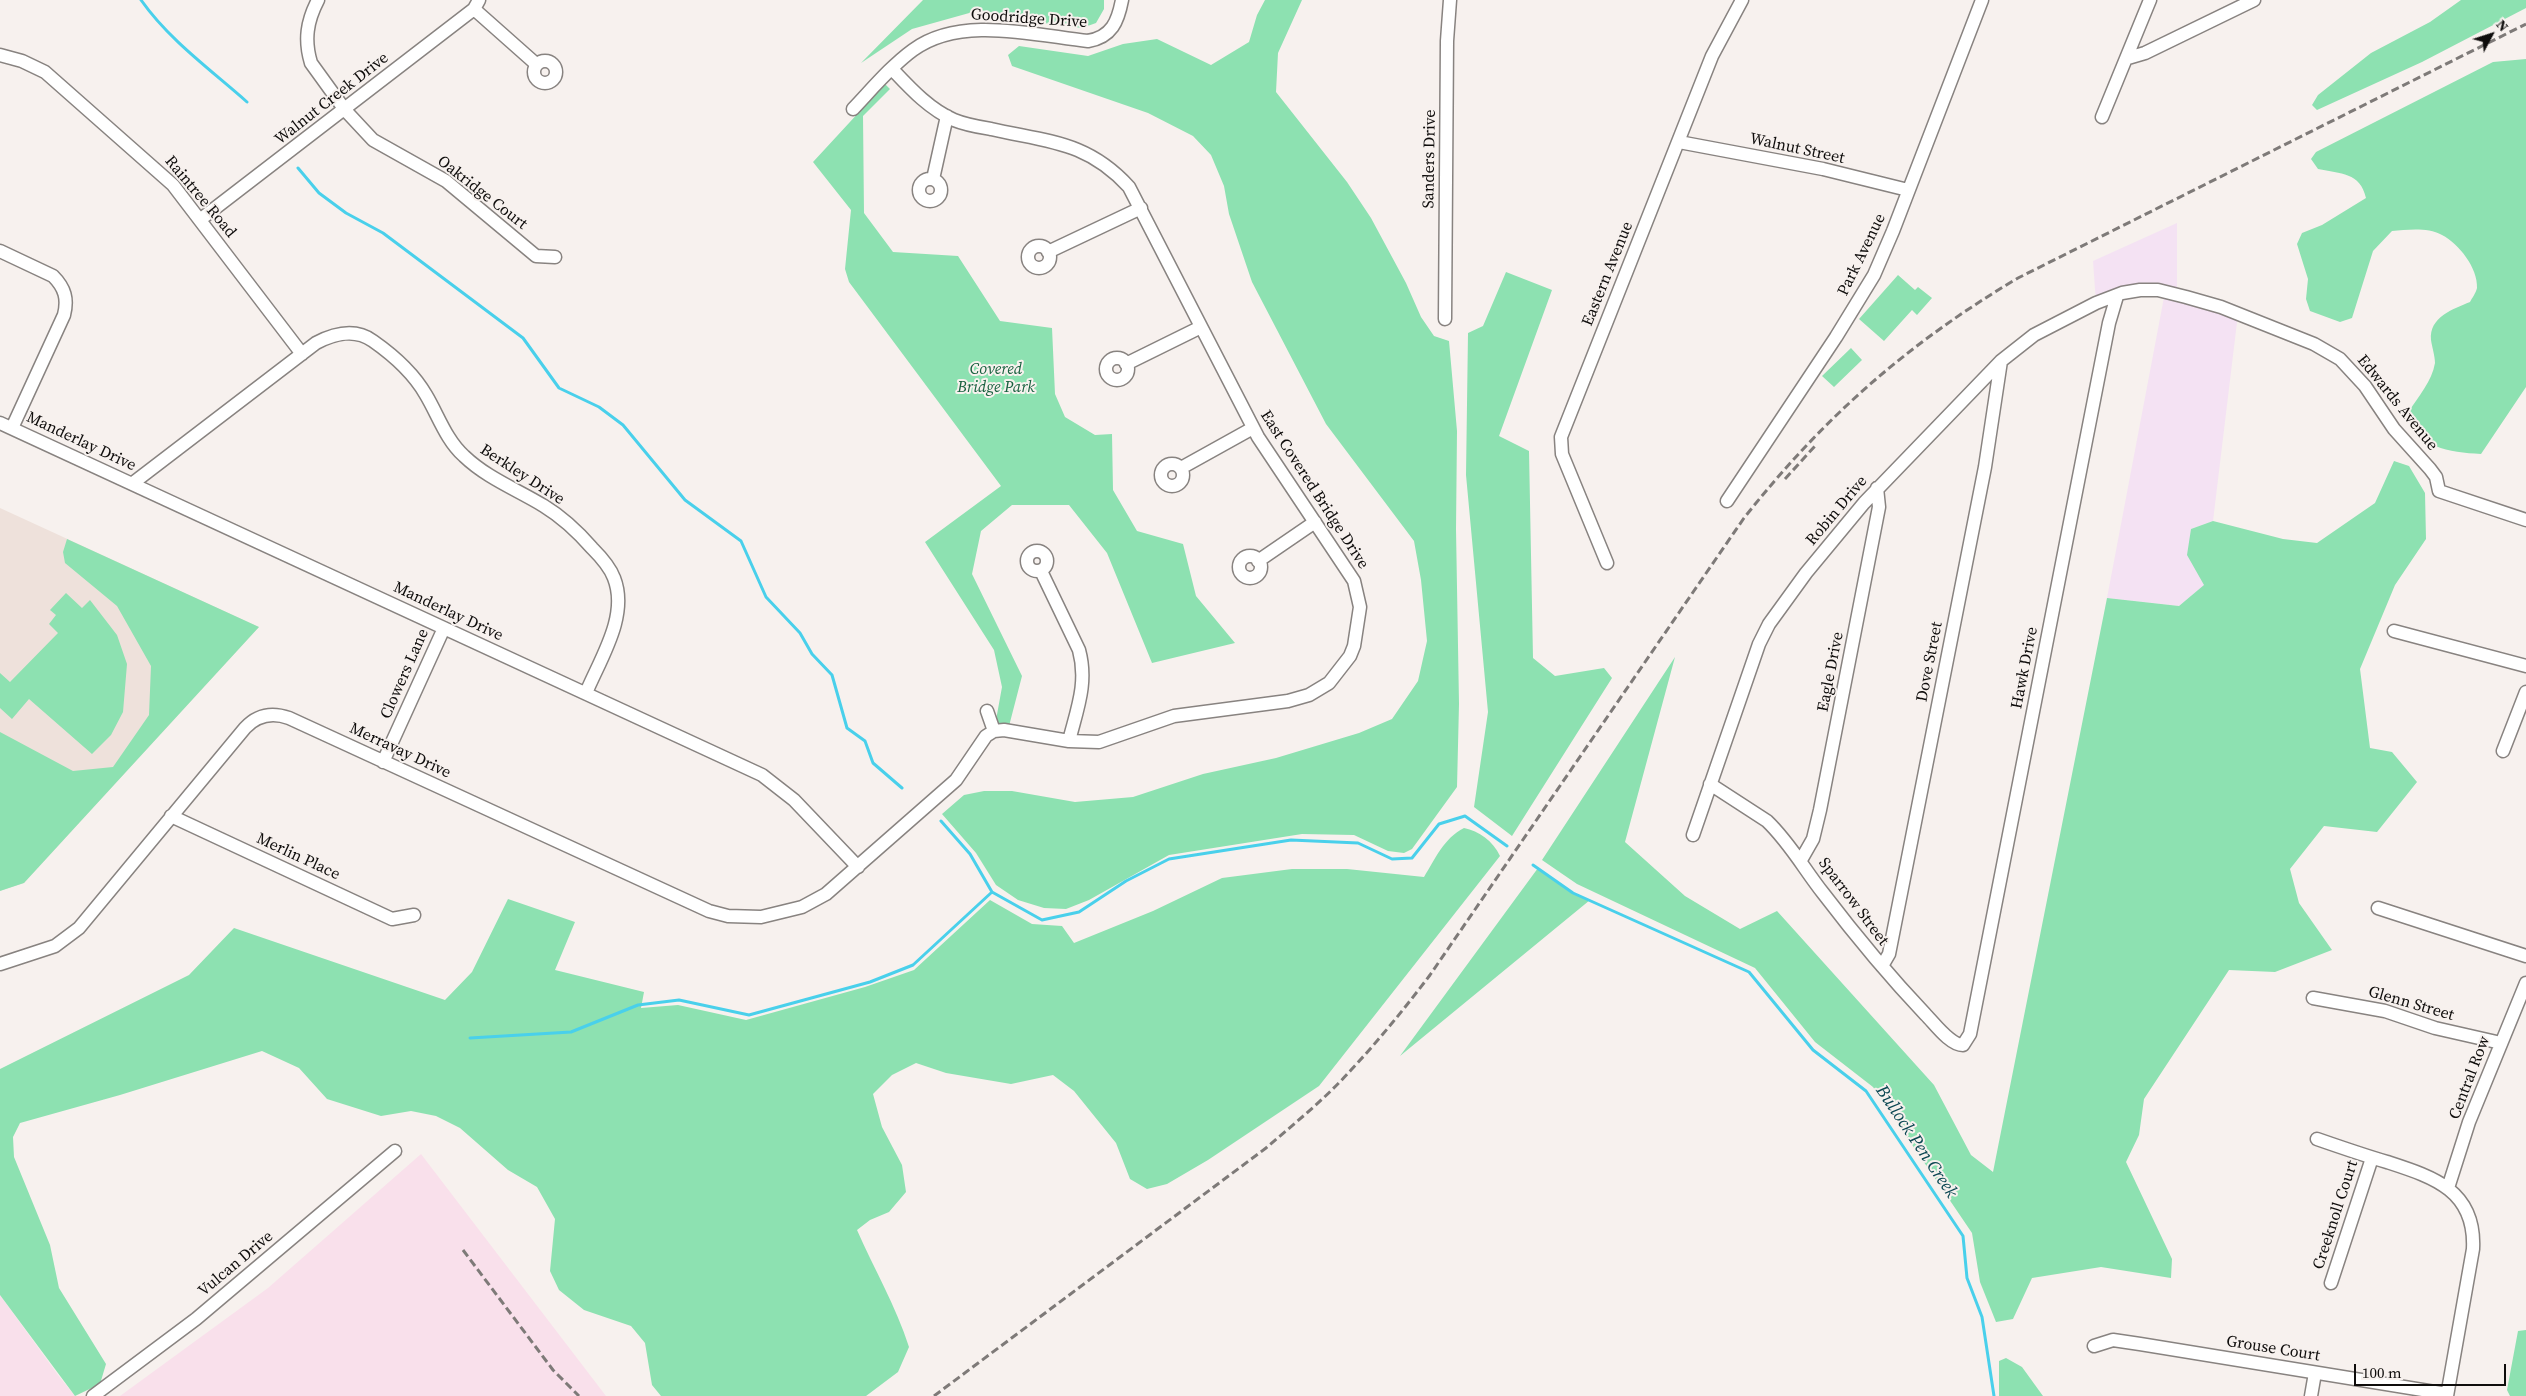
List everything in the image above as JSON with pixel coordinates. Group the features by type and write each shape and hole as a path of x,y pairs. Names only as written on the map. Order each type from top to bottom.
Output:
{"street":[{"name":"Oakridge Court","path":"318,0 309,19 308,51 316,72 344,110 373,140 446,181 536,256 555,256"},
{"name":"Goodridge Drive","path":"853,109 892,69 920,45 935,37 977,29 1088,41 1098,39 1106,34 1118,20 1122,0"},
{"name":"Sanders Drive","path":"1445,319 1447,41 1450,0"},
{"name":"Eastern Avenue","path":"1607,563 1562,454 1561,438 1712,56 1742,0"},
{"name":"Park Avenue","path":"1727,502 1836,337 1874,274 1893,231 1982,0"},
{"path":"2102,117 2128,58 2150,0"},
{"path":"2128,58 2144,53 2254,0"},
{"name":"Walnut Creek Drive","path":"201,219 344,110 477,4"},
{"path":"477,4 536,64"},
{"name":"Raintree Road","path":"0,55 33,65 60,83 163,175 201,219 302,354"},
{"name":"East Covered Bridge Drive","path":"892,69 920,97 947,116 970,125 1074,147 1094,156 1113,170 1129,187 1253,428 1350,574 1358,591 1360,607 1359,624 1350,656 1329,683 1309,695 1288,701 1174,716 1099,742 1069,740 1017,730 994,731"},
{"path":"933,179 947,116"},
{"name":"Walnut Street","path":"1679,142 1823,169 1908,190"},
{"path":"1048,252 1141,208"},
{"path":"0,251 53,276 60,283 66,298 64,315 6,426"},
{"name":"Edwards Avenue","path":"2117,296 2140,290 2165,291 2221,307 2314,344 2349,366 2394,429 2436,477 2439,491 2526,520"},
{"name":"Robin Drive","path":"1693,835 1747,677 1769,624 1806,573 1877,488 2001,361 2034,335 2117,296"},
{"name":"Hawk Drive","path":"1963,1045 1970,1034 2076,487 2109,323 2117,296"},
{"path":"1126,364 1201,327"},
{"name":"Berkley Drive","path":"133,484 316,343 337,334 356,334 373,341 397,360 418,384 448,436 462,455 486,475 545,507 580,534 601,557 612,573 617,588 617,618 586,693"},
{"name":"Dove Street","path":"1882,966 1891,944 1985,467 2001,361"},
{"name":"Manderlay Drive","path":"6,426 762,775 794,800 858,867"},
{"path":"1181,468 1253,428"},
{"name":"Eagle Drive","path":"1801,860 1813,839 1820,810 1879,507 1877,488"},
{"path":"1258,561 1315,522"},
{"path":"1041,570 1079,650 1083,664 1084,677 1069,740"},
{"name":"Clowers Lane","path":"383,762 444,628"},
{"path":"2394,631 2526,666"},
{"path":"2503,751 2526,692"},
{"path":"858,867 956,780 986,736 994,731 987,711"},
{"name":"Merravay Drive","path":"0,964 55,946 68,938 248,724 258,717 267,715 279,714 289,718 660,889 709,911 728,916 761,917 802,907 831,890 858,867"},
{"name":"Sparrow Street","path":"1710,784 1767,821 1801,860 1825,896 1882,966 1938,1028 1957,1045 1963,1045"},
{"name":"Merlin Place","path":"171,816 392,919 414,916"},
{"path":"2378,908 2526,956"},
{"name":"Central Row","path":"2448,1188 2469,1122 2526,983"},
{"name":"Glenn Street","path":"2313,998 2384,1011 2442,1030 2501,1043"},
{"path":"2317,1139 2427,1176 2448,1188 2457,1196 2467,1213 2473,1240 2447,1395"},
{"name":"Vulcan Drive","path":"93,1396 196,1319 395,1151"},
{"name":"Creeknoll Court","path":"2332,1283 2372,1158"},
{"name":"Grouse Court","path":"2094,1346 2113,1340 2447,1395"},
{"path":"2311,1396 2315,1373"}],"shaded area":[{"path":"2177,223 2177,294 2238,314 2213,521 2191,529 2205,585 2179,606 2107,598 2165,292 2096,303 2093,261"},
{"path":"0,508 259,627 24,883 0,891"},
{"path":"421,1154 606,1396 120,1396 268,1288"},
{"path":"0,1295 58,1375 75,1396 0,1396"}],"green space":[{"path":"923,0 1104,0 1104,9 1096,23 1082,28 1036,22 980,10 912,29 861,63"},
{"path":"1265,0 1302,0 1278,53 1276,92 1347,182 1371,218 1406,283 1421,317 1434,336 1449,341 1457,431 1456,529 1459,704 1457,787 1412,849 1404,853 1388,851 1354,835 1302,834 1169,855 1089,900 1066,909 1044,908 1018,900 996,885 976,853 942,814 964,795 984,791 1012,791 1075,802 1133,797 1203,774 1276,758 1359,733 1392,719 1418,681 1427,641 1421,580 1414,541 1326,424 1252,282 1229,214 1224,186 1211,155 1193,136 1148,113 1012,66 1008,55 1019,46 1088,56 1123,44 1157,39 1211,65 1249,42 1257,15"},
{"path":"2461,0 2526,0 2526,8 2422,62 2317,110 2312,105 2318,95 2371,53 2430,22"},
{"path":"2526,59 2526,387 2481,454 2446,450 2426,441 2413,424 2409,411 2433,370 2435,360 2431,332 2434,325 2443,315 2470,302 2476,292 2476,280 2471,265 2455,244 2436,232 2417,230 2392,231 2373,251 2352,318 2340,322 2310,311 2306,299 2308,279 2297,244 2302,233 2322,225 2366,198 2363,189 2354,179 2342,174 2318,169 2311,159 2316,152 2493,62"},
{"name":"Covered Bridge Park","path":"885,84 890,89 863,116 864,213 893,252 958,256 1000,321 1052,328 1055,394 1065,417 1095,435 1112,434 1113,490 1137,531 1183,544 1196,596 1235,643 1152,663 1107,553 1069,505 1012,505 981,531 972,574 1022,676 1008,730 994,731 1002,687 994,650 925,542 1001,486 849,282 845,269 851,210 813,162"},
{"path":"1506,272 1552,290 1499,436 1529,451 1533,658 1555,676 1604,668 1612,678 1512,836 1474,807 1488,712 1466,475 1468,333 1483,326"},
{"path":"1898,275 1915,290 1918,287 1932,298 1917,315 1912,310 1884,341 1859,319"},
{"path":"1851,348 1862,360 1834,387 1822,376"},
{"path":"2394,461 2409,466 2425,493 2426,539 2395,585 2360,669 2370,748 2392,752 2417,782 2377,832 2324,826 2290,869 2299,903 2332,950 2275,972 2229,970 2144,1099 2139,1135 2126,1162 2172,1259 2171,1278 2101,1267 2032,1278 2013,1319 1996,1322 1980,1282 1972,1233 1873,1087 1815,1042 1755,968 1577,884 1542,860 1675,657 1625,842 1685,896 1740,929 1777,911 1934,1085 1971,1155 1993,1172 2107,598 2179,606 2204,585 2187,555 2191,529 2213,521 2283,539 2317,543 2375,503"},
{"path":"67,539 259,627 24,883 0,891 0,732 73,771 113,767 149,715 151,666 117,606 65,563 63,552"},
{"path":"66,593 82,608 90,600 117,635 127,664 123,712 111,735 92,754 29,699 12,719 0,708 0,673 10,682 58,633 49,624 56,615 50,610"},
{"path":"1464,828 1485,838 1494,846 1500,856 1319,1086 1208,1160 1167,1184 1147,1189 1130,1179 1116,1143 1074,1091 1053,1075 1011,1084 946,1073 916,1063 892,1075 873,1094 882,1127 902,1165 906,1192 889,1212 870,1220 857,1230 891,1302 909,1347 898,1372 866,1396 661,1396 652,1385 645,1343 631,1326 584,1310 559,1290 550,1271 555,1219 537,1187 508,1170 460,1128 436,1116 411,1111 381,1116 327,1099 299,1068 262,1051 120,1095 20,1123 13,1137 14,1157 50,1245 59,1288 106,1364 100,1384 75,1396 0,1295 0,1069 189,975 234,928 445,1000 472,972 508,899 575,922 555,970 644,992 641,1008 678,1005 746,1020 865,987 914,970 990,900 1032,924 1062,926 1074,943 1153,911 1222,878 1292,869 1347,869 1424,877 1445,843"},
{"path":"1538,868 1573,893 1590,900 1400,1056"},
{"path":"2526,1330 2526,1396 2510,1396 2507,1390 2518,1331"},
{"path":"2006,1358 2022,1367 2043,1396 1999,1396 1999,1361"}],"waterway":[{"path":"141,0 152,15 177,41 247,102"},
{"path":"298,168 319,193 346,213 383,233 523,338 559,388 599,407 623,425 685,500 741,541 766,597 800,633 812,654 832,675 847,728 865,741 873,763 902,788"},
{"path":"470,1038 571,1032 638,1005 679,1000 749,1015 870,982 913,965 992,892 1042,920 1079,912 1126,881 1169,859 1291,840 1358,843 1392,859 1412,858 1439,824 1465,816 1507,846"},
{"path":"941,821 970,854 992,892"},
{"name":"Bullock Pen Creek","path":"1533,865 1573,893 1749,972 1813,1050 1866,1091 1963,1236 1967,1278 1982,1317 1994,1396"}],"railway":[{"path":"934,1396 1266,1148 1341,1081 1392,1024 1430,975 1744,518 1805,447 1869,385 1940,329 2018,278 2526,24"},
{"path":"1785,479 1815,446"},
{"path":"463,1250 553,1370 579,1396"}]}
